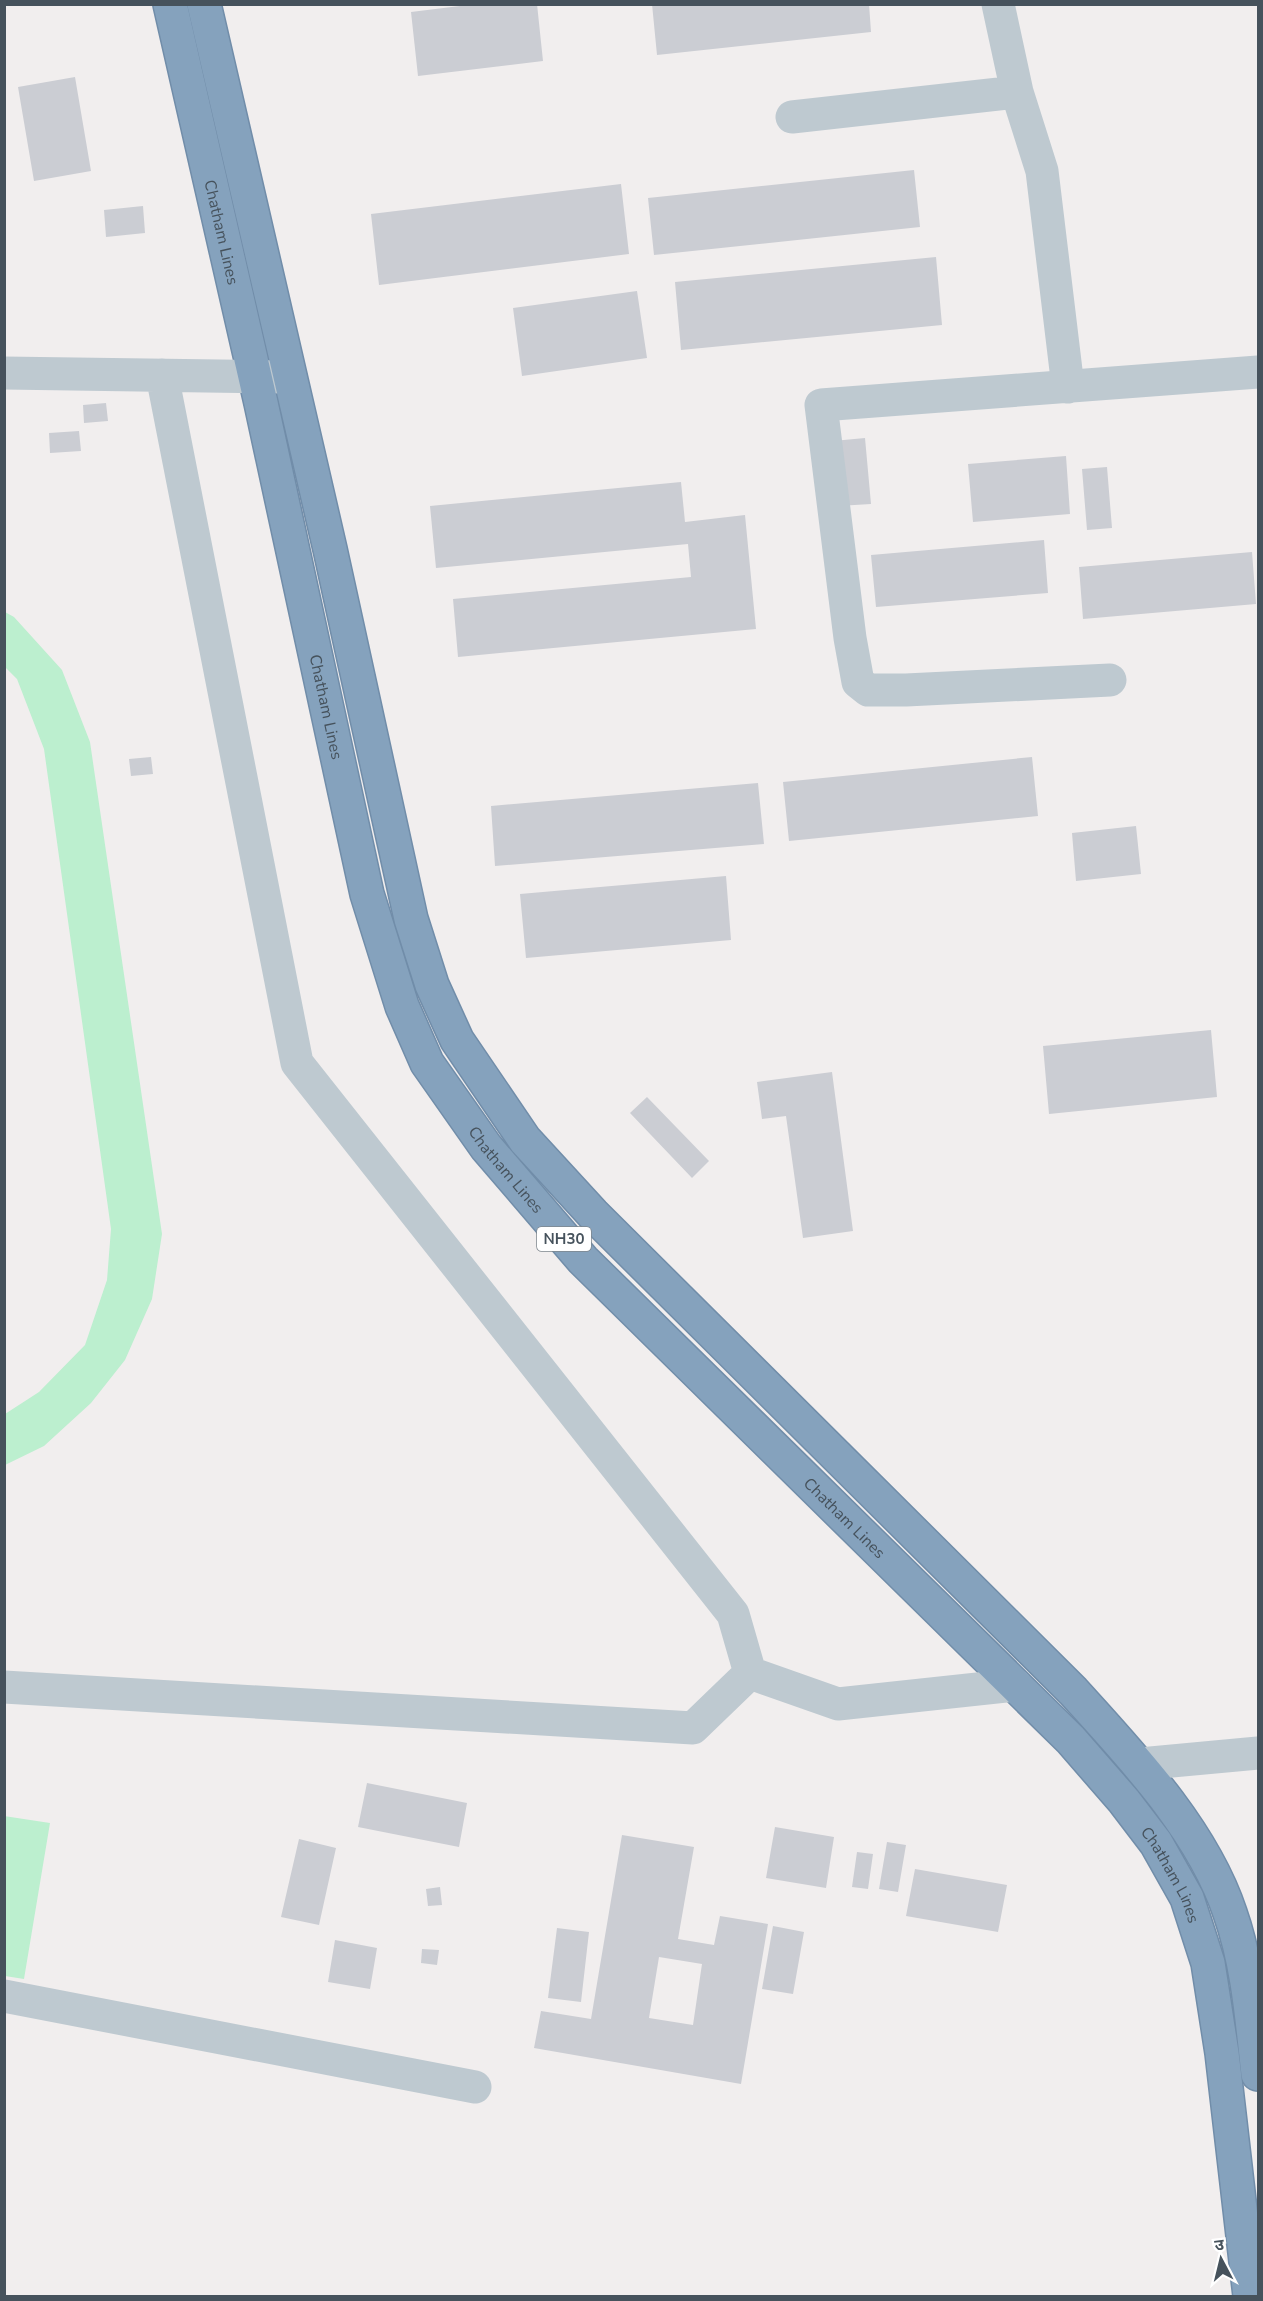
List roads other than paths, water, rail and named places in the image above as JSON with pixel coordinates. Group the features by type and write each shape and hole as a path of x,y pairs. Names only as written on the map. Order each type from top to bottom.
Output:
{"highway":[{"name":"Chatham Lines","path":"170,4 255,377 367,894 402,1006 427,1063 486,1147 582,1260 1071,1740 1124,1801 1156,1843 1187,1898 1208,1963 1222,2053 1250,2296"},
{"name":"Chatham Lines","path":"204,4 411,919 432,985 457,1040 525,1140 593,1214 1073,1690 1140,1764 1202,1851 1230,1912 1244,1964 1258,2074"}],"street":[{"path":"998,4 1017,92 1042,171 1068,387"},
{"path":"792,117 1017,92"},
{"path":"1110,680 906,690 867,690 858,682 850,638 821,405 1258,372"},
{"path":"4,374 290,377"},
{"path":"162,375 297,1064 734,1614 750,1673"},
{"path":"750,1673 837,1704 1015,1685"},
{"path":"4,1687 693,1728 750,1673"},
{"path":"1140,1764 1258,1753"},
{"path":"4,1996 475,2087"}]}
